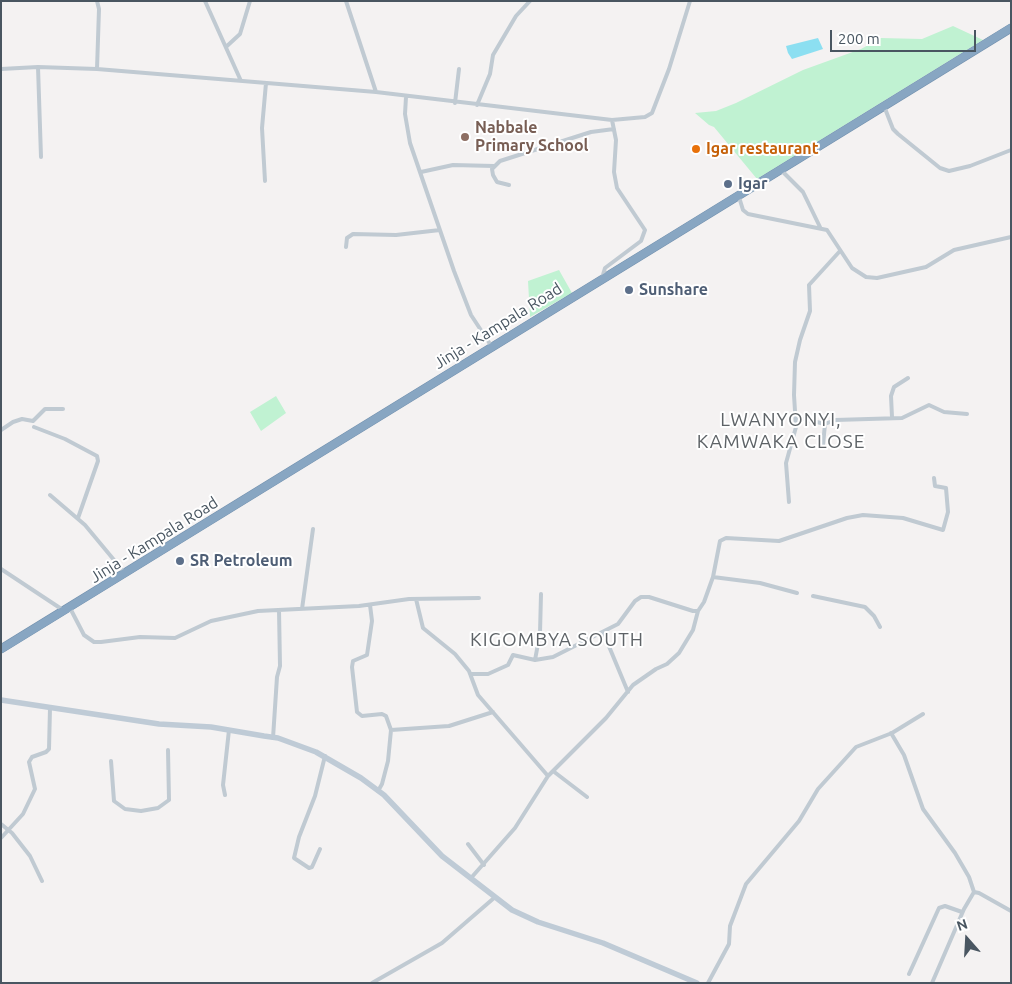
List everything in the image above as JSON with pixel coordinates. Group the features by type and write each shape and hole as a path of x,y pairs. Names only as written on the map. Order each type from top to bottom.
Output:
{"highway":[{"name":"Jinja - Kampala Road","path":"1,649 68,610 602,278 739,197 1011,28"}],"street":[{"path":"97,1 100,10 97,69"},
{"path":"205,1 227,46 241,81"},
{"path":"227,46 240,34 250,1"},
{"path":"346,1 376,92"},
{"path":"477,105 490,74 493,55 516,16 530,1"},
{"path":"1,69 38,67 97,69 376,92 455,103 612,120 644,117 652,113 669,69 690,1"},
{"path":"38,67 41,157"},
{"path":"455,103 459,69"},
{"path":"264,181 262,120 266,83"},
{"path":"406,97 407,127 440,230 472,314 492,347"},
{"path":"884,106 893,129 940,168 949,171 970,166 1011,150"},
{"path":"602,278 605,268 641,241 644,230 638,217 624,202 617,188 614,172 614,129 612,120"},
{"path":"421,172 453,165 494,166 500,161 535,149 592,132 614,129"},
{"path":"494,166 493,175 497,182 509,186"},
{"path":"781,170 803,192 820,227"},
{"path":"739,197 744,210 748,214 776,222 820,227 827,230 852,268 866,277 877,278 926,267 954,250 1011,237"},
{"path":"346,246 348,238 353,234 396,235 440,230"},
{"path":"789,502 786,464 794,436 796,417 794,395 796,362 800,340 810,311 808,285 840,250"},
{"path":"892,417 890,396 894,387 908,378"},
{"path":"796,417 825,424 835,420 902,418 929,405 944,412 967,414"},
{"path":"1,430 13,422 22,420 33,421 45,409 63,409"},
{"path":"821,448 824,445 825,424"},
{"path":"34,427 74,443 98,456 98,461 78,518"},
{"path":"471,878 515,828 548,776 606,718 644,676 673,660 690,636 697,622 698,611 704,602 713,577 720,541 726,538 779,541 847,518 863,515 903,518 943,530 948,512 946,488 935,486 934,478"},
{"path":"50,495 78,518 126,574"},
{"path":"302,609 313,529"},
{"path":"1,569 68,610 84,635 94,642 140,637 175,638 223,617 279,610 370,605 416,599 479,598"},
{"path":"713,577 760,583 797,593"},
{"path":"535,660 540,633 541,594"},
{"path":"813,596 864,606 874,616 880,627"},
{"path":"470,674 488,674 508,665 513,655 535,660 553,657 618,624 635,601 641,597 693,612 698,611"},
{"path":"416,599 423,628 455,654 470,674 478,695 548,776"},
{"path":"370,605 372,621 367,655 353,661 352,667 357,712 362,716 382,714 386,716 391,730 388,761 382,784 378,791"},
{"path":"273,738 277,678 280,666 279,610"},
{"path":"603,632 628,692"},
{"path":"1,700 160,724 229,730 273,738 325,756 378,791 442,856 494,898 523,916 603,943 696,983"},
{"path":"1,838 23,814 35,789 30,759 49,749 50,708"},
{"path":"391,730 449,726 493,712"},
{"path":"708,983 729,944 730,926 746,884 799,821 818,789 839,768 850,753 860,745 891,733 923,714"},
{"path":"225,795 223,786 229,730"},
{"path":"891,733 904,755 923,809 955,853 969,876 974,892 962,912 932,983"},
{"path":"111,761 112,790 116,803 125,809 141,811 158,808 169,800 168,750"},
{"path":"320,849 312,867 309,868 294,858 298,837 315,796 325,756"},
{"path":"553,771 587,797"},
{"path":"1,824 9,830 30,856 42,881"},
{"path":"468,844 484,865"},
{"path":"974,892 1011,911"},
{"path":"372,983 442,943 494,898"},
{"path":"909,974 939,908 945,906 962,912"},
{"path":"677,983 680,975"}],"green space":[{"path":"953,26 983,40 757,179 714,127 695,113 716,111 736,103 803,70 861,49 881,38 922,39"},
{"path":"559,270 572,293 530,317 528,281"},
{"path":"276,396 286,413 261,431 250,412"}],"water":[{"path":"818,38 823,49 792,59 788,53 786,46"}],"place":[{"name":"Nabbale Primary School","path":"465,137"},
{"name":"Igar restaurant","path":"696,149"},
{"name":"Igar","path":"728,184"},
{"name":"Sunshare","path":"629,290"},
{"name":"SR Petroleum","path":"180,561"}],"district":[{"name":"LWANYONYI, KAMWAKA CLOSE","path":"781,431"},
{"name":"KIGOMBYA SOUTH","path":"557,640"}]}
